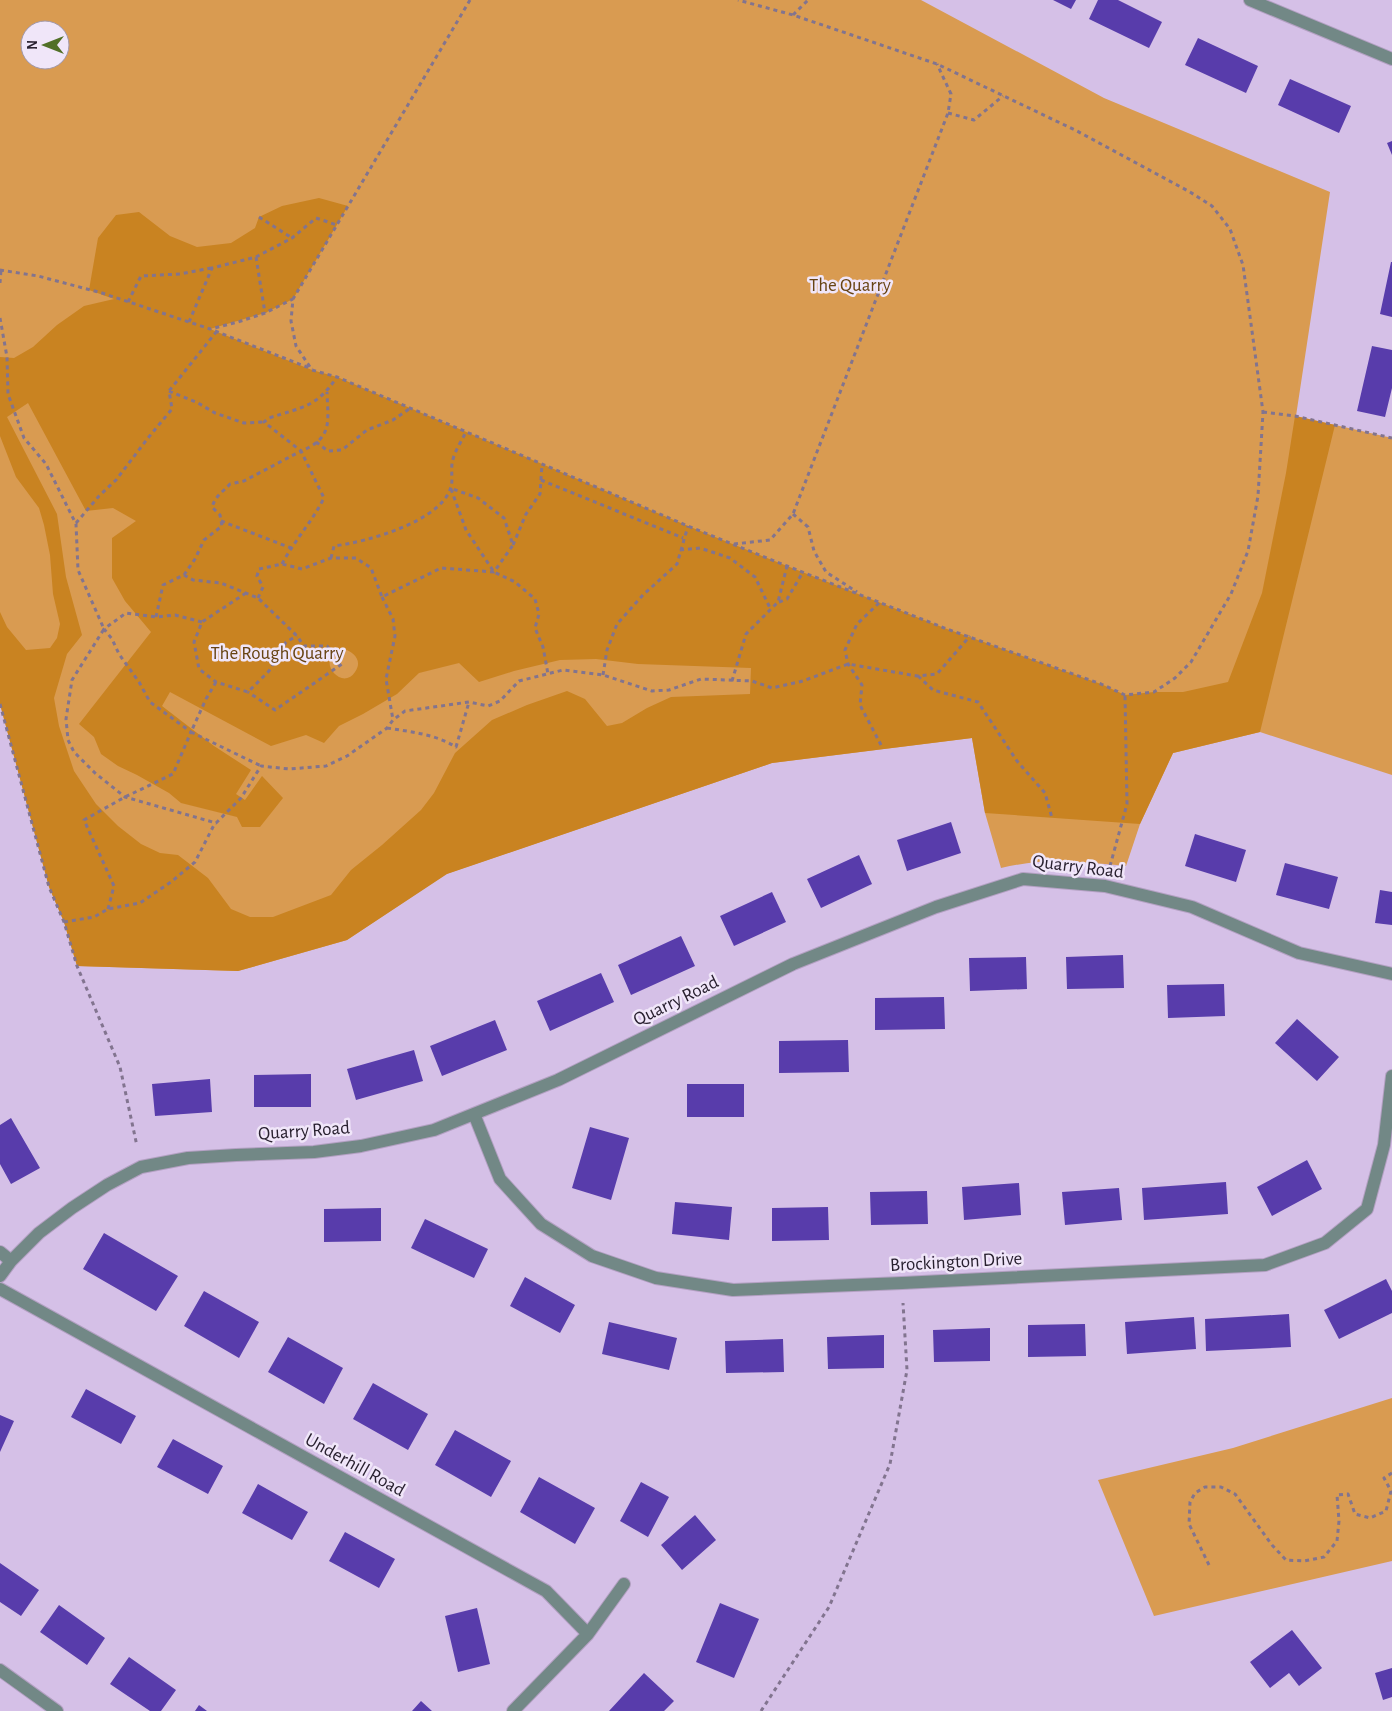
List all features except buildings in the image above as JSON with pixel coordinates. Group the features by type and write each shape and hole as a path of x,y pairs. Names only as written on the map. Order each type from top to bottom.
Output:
{"street":[{"path":"1250,0 1392,59"},
{"name":"Quarry Road","path":"0,1276 11,1261 39,1233 107,1185 141,1168 188,1158 236,1154 314,1152 361,1146 434,1130 558,1080 793,964 936,907 1023,879 1105,886 1192,907 1300,954 1392,974"},
{"name":"Brockington Drive","path":"474,1114 500,1179 541,1224 592,1256 656,1278 733,1290 1265,1265 1325,1242 1367,1208 1384,1145 1392,1076"},
{"path":"0,1252 11,1261"},
{"name":"Underhill Road","path":"0,1289 546,1591 588,1634"},
{"path":"513,1711 588,1634 624,1584"},
{"path":"0,1670 57,1711"}],"path":[{"path":"312,370 296,346 291,321 293,299 470,0"},
{"path":"0,283 1,270 38,276 102,293 210,328 312,370 337,377 688,526 879,603 1101,684 1125,695 1154,692 1175,678 1191,662 1231,594 1248,551 1258,496 1263,412 1243,265 1230,229 1212,206 1190,192 1077,131 937,64 793,15 738,0"},
{"path":"793,15 808,0"},
{"path":"734,544 770,540 793,514 948,113 951,94 937,64"},
{"path":"948,113 974,120 1003,96"},
{"path":"259,217 292,238"},
{"path":"128,302 141,276 180,274 256,257 292,238 316,218 337,225"},
{"path":"256,257 265,313"},
{"path":"188,322 212,268"},
{"path":"210,328 238,322 265,313 293,299"},
{"path":"0,318 7,357 8,394 24,438 46,464 76,524 78,570 104,629 119,654 140,682 150,702 190,732 261,766 289,769 326,766 347,756 387,728 393,720 405,711 468,702 488,706 500,701 519,682 563,670 603,675 652,691 669,690 701,679 752,681 772,688 803,680 848,664 917,676 937,674 970,636"},
{"path":"76,524 99,496 116,480 172,409 170,391 217,331"},
{"path":"170,391 198,403 215,413 244,423 264,422 269,418 311,404 327,392 337,377"},
{"path":"156,617 163,585 184,575 204,540 222,526 220,515 212,507 215,496 223,492 230,484 244,481 313,446 326,434 328,423 327,392"},
{"path":"316,442 328,451 342,450 367,430 393,420 409,409"},
{"path":"1263,412 1296,416 1392,438"},
{"path":"264,422 301,451 324,498 310,523 291,548 282,564"},
{"path":"331,558 334,546 345,545 393,532 423,518 443,502 450,488 452,462 466,432"},
{"path":"494,572 513,545 526,514 540,494 542,464"},
{"path":"541,480 683,538"},
{"path":"450,488 478,498 504,518 513,545"},
{"path":"450,488 466,530 494,572"},
{"path":"793,514 808,527 814,551 826,572 864,596"},
{"path":"221,521 291,548"},
{"path":"603,675 607,650 617,624 643,595 677,564 688,526"},
{"path":"680,550 700,548 730,558 754,577 770,610"},
{"path":"258,598 263,587 257,576 259,569 282,564 302,569 331,558 356,558 371,568 382,598 393,619 395,636 386,679 393,720"},
{"path":"778,602 787,566"},
{"path":"382,598 441,568 494,572 515,582 535,599 539,614 535,628 543,647 548,674"},
{"path":"732,680 746,634 778,602 787,599 803,572"},
{"path":"184,575 192,580 221,583 246,592 258,598 297,636 304,646 327,646 342,664 275,710 248,692 216,682 198,669 194,642 202,622 246,592"},
{"path":"879,603 857,624 845,650 848,664 862,685 860,705 881,745"},
{"path":"202,622 174,615 156,617 126,613 104,629 72,680 66,720 68,740 74,752 95,773 125,797 216,823"},
{"path":"248,692 269,671 286,642 297,636"},
{"path":"917,676 933,690 978,702 1018,761 1045,793 1052,818"},
{"path":"108,909 114,886 84,820 125,797 174,774 190,732 216,682"},
{"path":"1105,886 1127,804 1125,695"},
{"path":"387,728 421,733 444,740 456,747 468,702"},
{"path":"0,704 49,887 64,922 77,966 120,1067 141,1168"},
{"path":"64,922 94,917 108,909 140,904 172,882 194,862 216,823 241,798 261,766"},
{"path":"761,1711 829,1608 890,1464 907,1370 902,1283"},
{"path":"1209,1564 1189,1524 1190,1502 1195,1493 1205,1487 1221,1487 1235,1494 1272,1545 1286,1560 1304,1561 1324,1557 1336,1541 1339,1521 1337,1495 1348,1494 1355,1514 1370,1518 1386,1510 1391,1491 1384,1478 1392,1473"}],"green space":[{"name":"The Quarry","path":"0,0 921,0 1104,98 1330,192 1296,416 1392,438 1392,775 1260,732 1173,753 1140,824 1126,866 1049,861 1001,868 985,813 972,738 772,763 446,874 347,940 238,971 77,966 64,922 49,887 0,704"},
{"name":"The Rough Quarry","path":"319,198 348,206 293,299 265,313 210,329 312,370 337,377 787,566 947,629 1101,684 1125,695 1183,692 1228,682 1262,593 1286,473 1295,416 1335,425 1260,732 1173,753 1140,824 985,813 972,738 772,763 447,874 347,940 238,971 77,966 64,922 49,887 0,704 0,612 7,627 26,650 50,648 57,638 60,624 53,594 50,555 39,508 16,477 0,436 0,357 14,358 33,347 57,325 84,306 114,299 89,290 98,238 116,215 139,212 170,236 197,247 231,243 255,228 259,217 282,206","holes":["28,403 86,511 113,508 136,521 112,538 112,578 125,601 151,632 79,724 94,737 101,754 118,766 169,793 181,803 237,817 242,827 260,827 283,798 262,776 245,800 236,794 251,770 214,746 162,706 170,692 271,746 306,735 324,743 339,726 397,694 419,673 459,663 479,682 560,660 596,659 638,664 751,668 750,694 671,697 647,708 622,723 607,726 585,699 567,691 492,720 455,753 434,793 421,810 351,870 331,895 273,917 250,917 231,909 208,878 178,855 160,853 141,844 118,826 96,804 74,771 59,726 54,698 67,654 82,635 66,577 57,514 7,417","344,649 354,655 358,664 355,672 349,677 343,678 337,676 332,671 330,658 335,653"]},
{"path":"1392,1398 1392,1561 1154,1616 1098,1480 1233,1448"}]}
